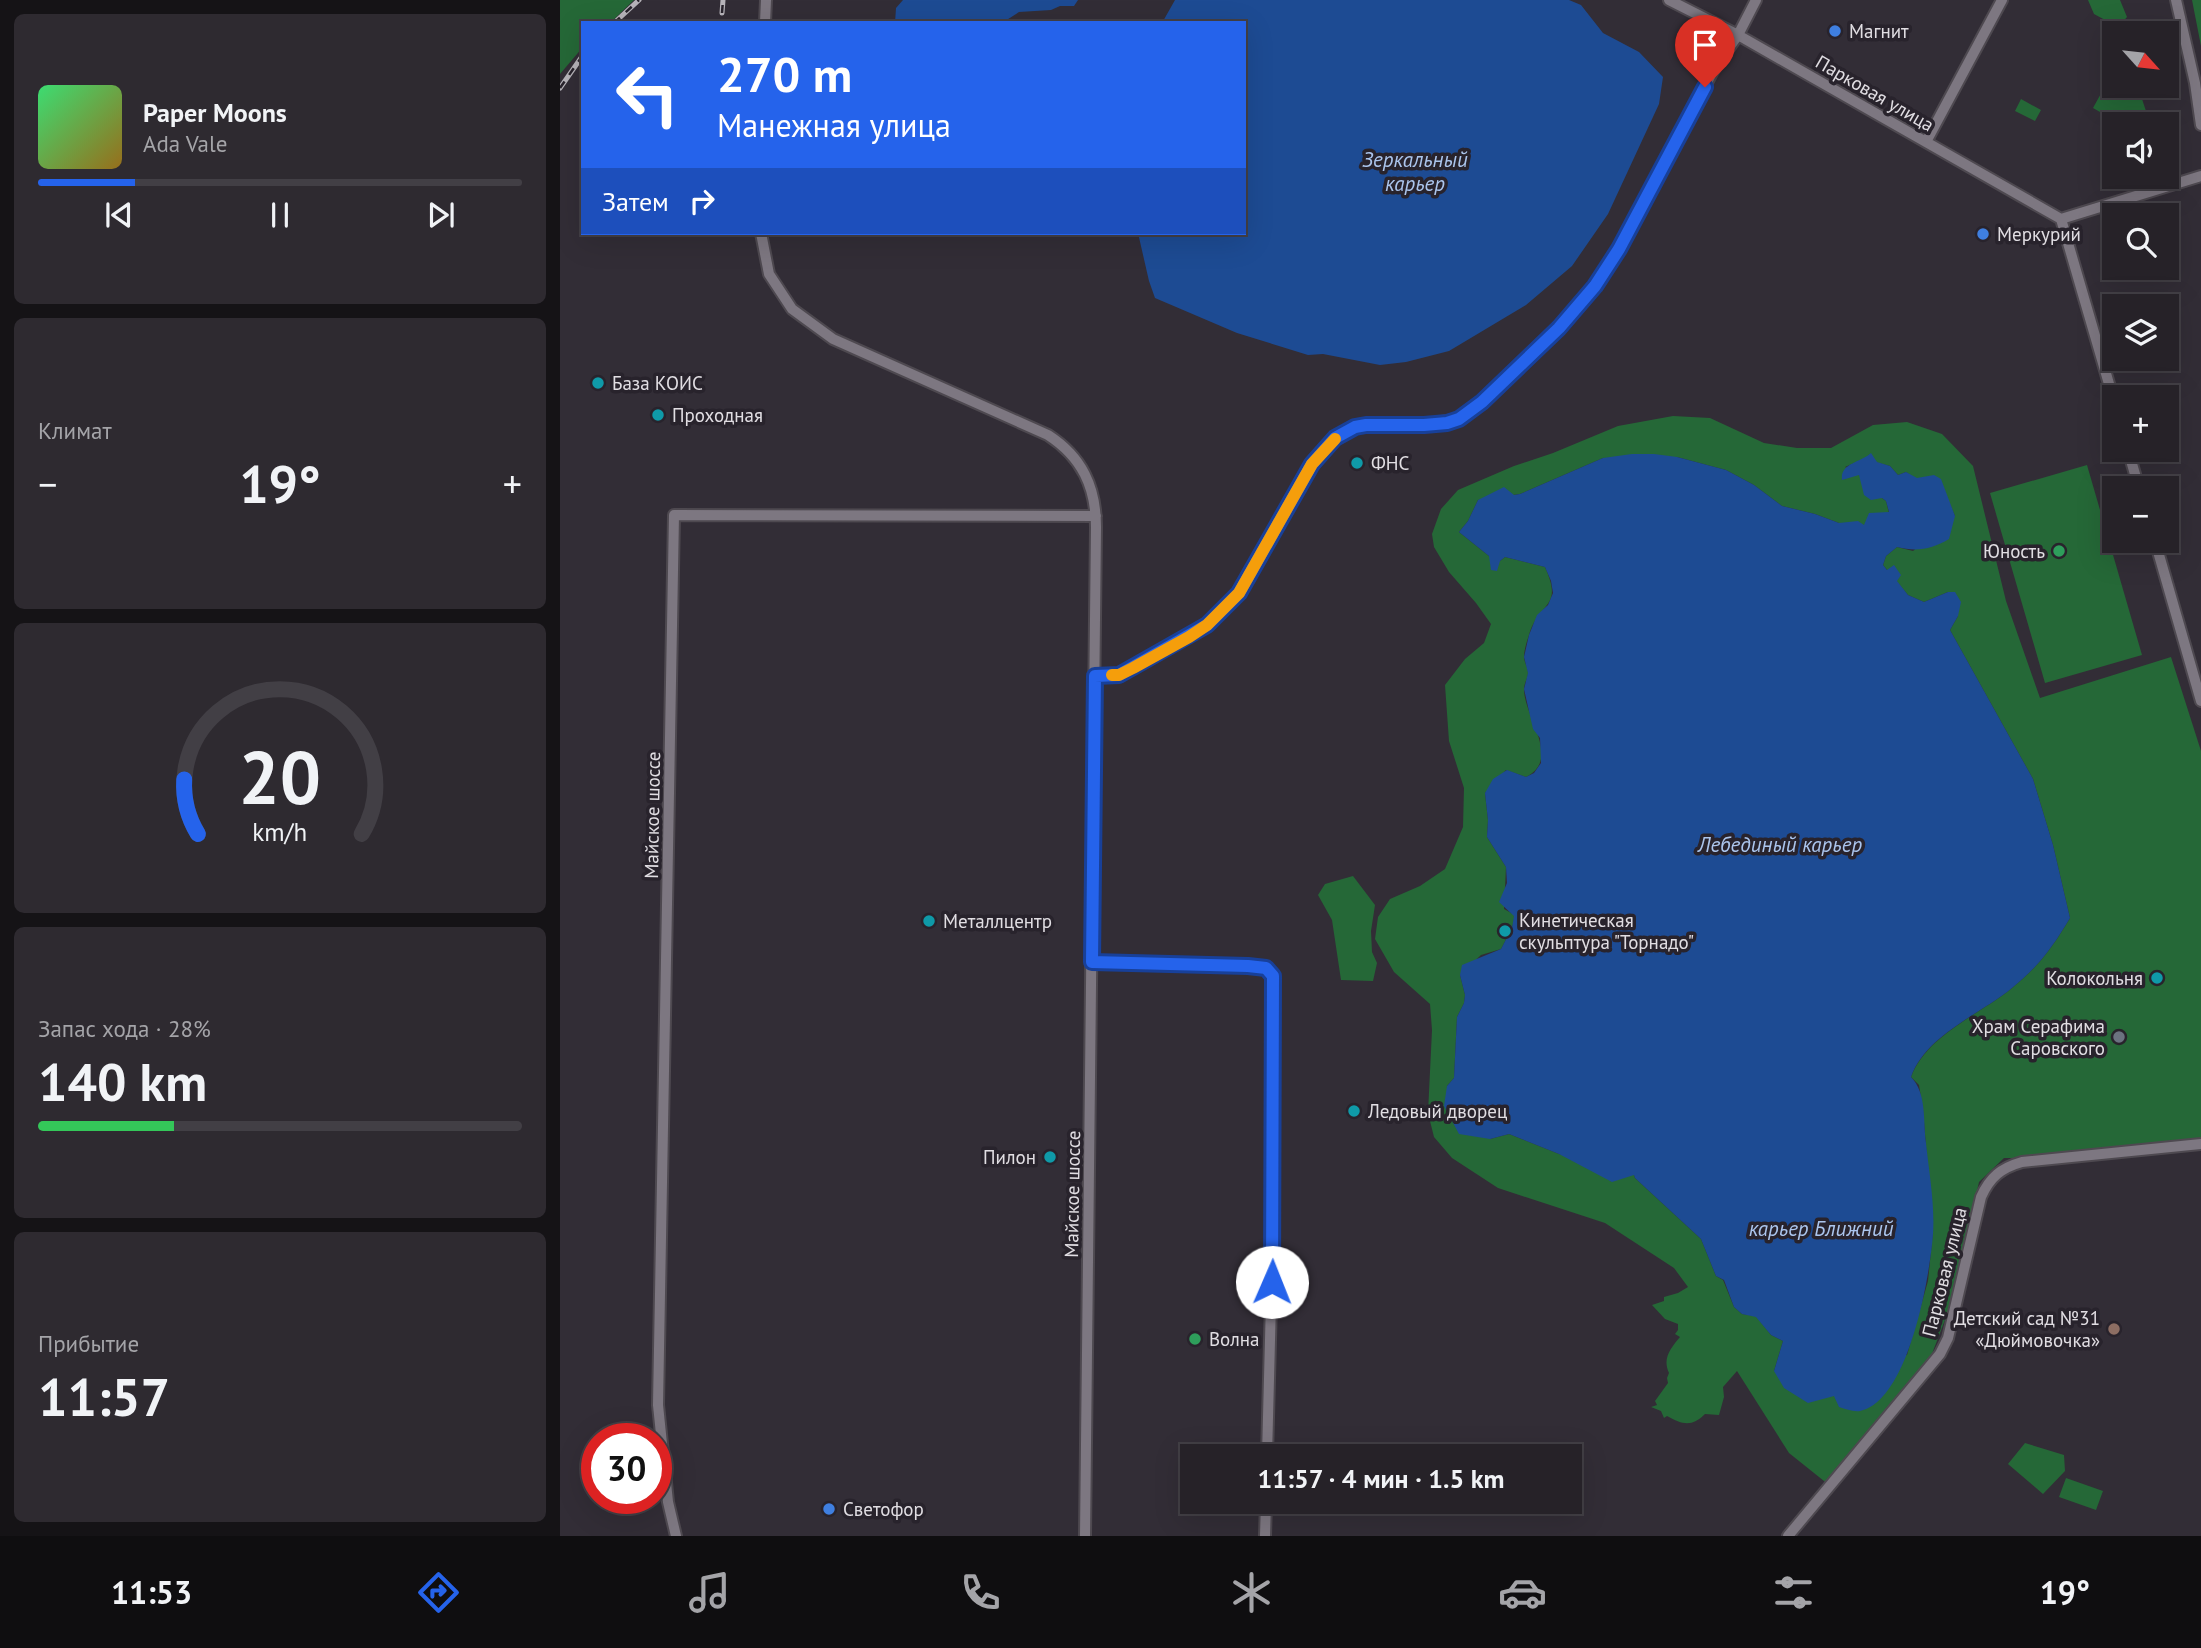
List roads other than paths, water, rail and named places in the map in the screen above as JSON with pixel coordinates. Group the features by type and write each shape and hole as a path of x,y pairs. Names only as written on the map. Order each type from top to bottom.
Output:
{"street":[{"path":"765,21 766,0"},
{"name":"Парковая улица","path":"1669,0 1738,35 2061,219"},
{"path":"1095,676 1119,675 1207,625 1239,593 1312,464 1335,438 1355,427 1366,425 1424,425 1459,419 1482,402 1559,328 1595,286 1619,249 1713,71 1738,35 1756,0"},
{"path":"1926,142 2002,0"},
{"path":"2176,0 2195,83 2201,125"},
{"path":"2109,385 2061,219 2201,176"},
{"name":"Майское шоссе","path":"761,235 769,274 792,309 833,339 1019,421 1062,444 1073,455 1091,484 1096,516 1085,1536"},
{"name":"Майское шоссе","path":"676,1536 668,1502 658,1405 674,515 1096,516"},
{"path":"2158,553 2201,701"},
{"path":"2188,657 2201,653"},
{"path":"1092,962 1248,966 1266,968 1273,976 1272,1263 1267,1444"},
{"name":"Парковая улица","path":"1788,1536 1940,1354 1948,1338 1981,1197 1998,1171 2022,1162 2201,1144"},
{"path":"1265,1536 1266,1514"}],"water":[{"path":"903,0 1078,0 1074,6 1019,12 1005,21 895,21 896,8"},
{"name":"Зеркальный карьер","path":"1175,0 1569,0 1581,5 1603,33 1639,52 1663,77 1659,104 1608,214 1572,266 1526,305 1449,351 1406,362 1380,365 1323,354 1308,355 1237,333 1155,298 1138,235 1246,235 1246,21 1163,21"},
{"name":"Лебединый карьер","path":"1871,453 1877,462 1890,466 1898,475 1906,472 1917,478 1934,475 1941,479 1955,516 1949,539 1924,549 1897,547 1886,556 1883,565 1887,570 1894,565 1901,575 1897,581 1908,595 1924,602 1948,592 1955,592 1961,602 1958,616 1950,630 2033,779 2053,845 2070,918 2051,948 2030,972 1928,1049 1911,1077 1922,1099 1932,1200 1933,1234 1927,1278 1914,1334 1892,1385 1877,1402 1857,1411 1839,1407 1834,1396 1808,1403 1784,1388 1774,1371 1783,1341 1771,1335 1756,1317 1742,1314 1734,1307 1724,1280 1716,1276 1701,1239 1634,1175 1612,1182 1559,1154 1509,1134 1490,1139 1459,1134 1444,1106 1447,1086 1454,1078 1457,1017 1464,1003 1465,995 1460,975 1462,965 1501,949 1512,928 1514,916 1499,902 1507,883 1506,867 1487,837 1485,793 1493,779 1507,770 1526,777 1534,773 1541,763 1540,738 1533,729 1524,689 1528,673 1524,657 1537,615 1548,605 1553,593 1545,567 1505,557 1500,561 1497,571 1491,570 1489,556 1459,532 1468,521 1478,500 1504,487 1514,495 1520,494 1603,458 1654,454 1726,470 1754,485 1782,506 1839,523 1858,521 1864,525 1869,513 1889,512 1886,501 1882,498 1871,500 1864,495 1859,475 1842,480 1842,474 1847,467"}],"railway":[{"path":"616,21 639,0"},
{"path":"722,13 723,0"},
{"path":"560,88 581,58"}],"place":[{"name":"Магнит","path":"1835,31"},
{"name":"Меркурий","path":"1983,234"},
{"name":"База КОИС","path":"598,383"},
{"name":"Проходная","path":"658,415"},
{"name":"ФНС","path":"1357,463"},
{"name":"Юность","path":"2059,551"},
{"name":"Металлцентр","path":"929,921"},
{"name":"Кинетическая скульптура \"Торнадо\"","path":"1505,931"},
{"name":"Колокольня","path":"2157,978"},
{"name":"Храм Серафима Саровского","path":"2119,1037"},
{"name":"Ледовый дворец","path":"1354,1111"},
{"name":"Пилон","path":"1050,1157"},
{"name":"Детский сад №31 «Дюймовочка»","path":"2114,1329"},
{"name":"Волна","path":"1195,1339"},
{"name":"Светофор","path":"829,1509"}],"water label":[{"name":"карьер Ближний","path":"1821,1228"}]}
